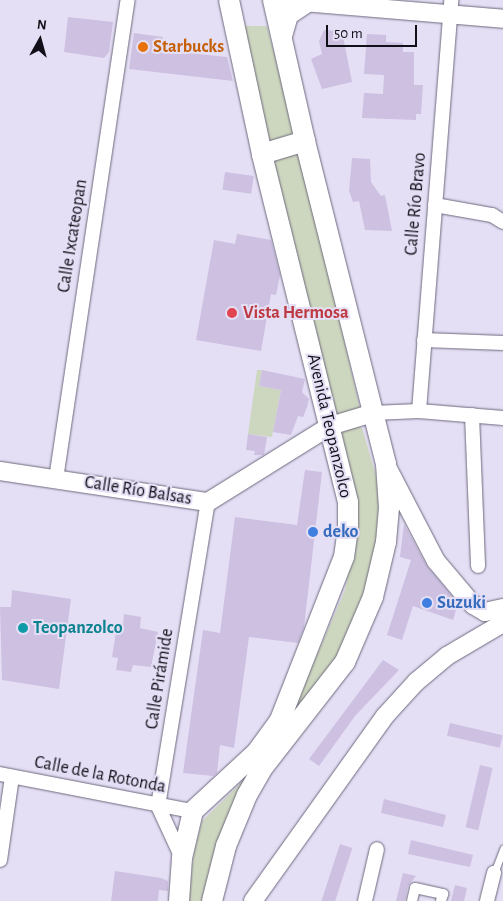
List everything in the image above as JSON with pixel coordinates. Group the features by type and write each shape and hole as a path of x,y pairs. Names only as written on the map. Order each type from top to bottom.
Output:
{"main road":[{"name":"Avenida Teopanzolco","path":"193,811 257,752 280,720 344,557 348,502 262,154 229,0"},
{"path":"212,901 226,846 247,795 264,766 345,662 373,597 386,542 389,508 386,464 305,141 274,0"},
{"path":"282,36 288,15 307,2"},
{"path":"262,154 305,141"},
{"path":"179,901 182,858 193,811"}],"street":[{"name":"Calle Ixcateopan","path":"56,478 128,0"},
{"path":"279,0 451,7 503,19"},
{"name":"Calle Río Bravo","path":"419,411 451,7"},
{"path":"435,205 492,215 503,222"},
{"path":"424,340 503,343"},
{"path":"373,413 419,411 503,418"},
{"name":"Calle Río Balsas","path":"0,471 208,502 330,426 373,413"},
{"path":"472,415 478,566"},
{"path":"386,464 436,561 473,605 485,612 503,608"},
{"name":"Calle Pirámide","path":"158,806 208,502"},
{"path":"253,901 385,716 416,682 447,656 481,634 503,623"},
{"path":"0,853 6,776"},
{"name":"Calle de la Rotonda","path":"6,776 158,806 193,811"},
{"path":"158,806 182,858"},
{"path":"365,901 377,849"},
{"path":"488,901 494,874"},
{"path":"412,901 415,888 443,894 441,901"}],"lane":[{"path":"494,874 503,849"}],"green space":[{"path":"240,26 267,26 304,166 360,409 332,421"},
{"path":"257,370 262,370 259,386 281,390 272,437 248,434"},
{"path":"356,426 362,428 378,482 381,521 370,585 340,662 281,738 345,590 354,542 338,434"},
{"path":"247,777 207,901 188,901 194,851 202,821"}],"building":[{"path":"68,17 113,22 109,52 104,58 64,52"},
{"path":"324,30 342,31 352,82 322,89 311,59 322,54 319,41"},
{"path":"134,33 163,37 161,50 227,57 233,81 129,69"},
{"path":"367,34 386,35 386,42 403,43 403,52 414,52 414,85 423,85 421,114 416,114 416,120 362,118 364,93 383,94 384,75 364,74"},
{"path":"352,158 370,159 371,182 381,196 385,195 392,231 365,230 359,201 353,202 349,191"},
{"path":"225,172 254,176 251,194 222,190"},
{"path":"237,234 271,240 280,275 276,295 271,294 261,351 196,340 214,240 235,244"},
{"path":"262,370 305,379 302,392 309,399 307,407 303,417 298,416 291,435 273,432 281,390 259,386"},
{"path":"248,434 267,437 264,455 254,455 255,451 246,450"},
{"path":"305,470 322,472 304,627 298,643 249,637 234,748 220,745 217,773 213,776 183,773 203,630 220,633 235,517 297,525"},
{"name":"Suzuki","path":"404,524 427,566 458,603 453,620 413,606 402,640 387,635 411,560 400,557"},
{"path":"12,590 71,599 59,689 2,680 0,607 11,607"},
{"path":"124,614 141,617 140,628 158,632 151,667 133,665 131,672 116,670 118,658 112,657 117,626 123,625"},
{"path":"383,660 399,670 355,716 319,766 309,759"},
{"path":"450,723 503,735 500,748 447,736"},
{"path":"480,765 493,768 478,830 466,827"},
{"path":"384,799 446,815 443,827 381,813"},
{"path":"411,840 473,855 470,867 408,854"},
{"path":"340,844 352,848 335,901 321,901"},
{"path":"115,871 161,878 168,881 168,891 159,890 158,901 111,901"},
{"path":"403,873 416,876 408,886 405,901 396,901"},
{"path":"455,885 467,888 464,901 451,901"}],"place":[{"name":"Starbucks","path":"143,47"},
{"name":"Vista Hermosa","path":"232,313"},
{"name":"deko","path":"313,532"},
{"name":"Suzuki","path":"427,603"},
{"name":"Teopanzolco","path":"23,628"}]}
